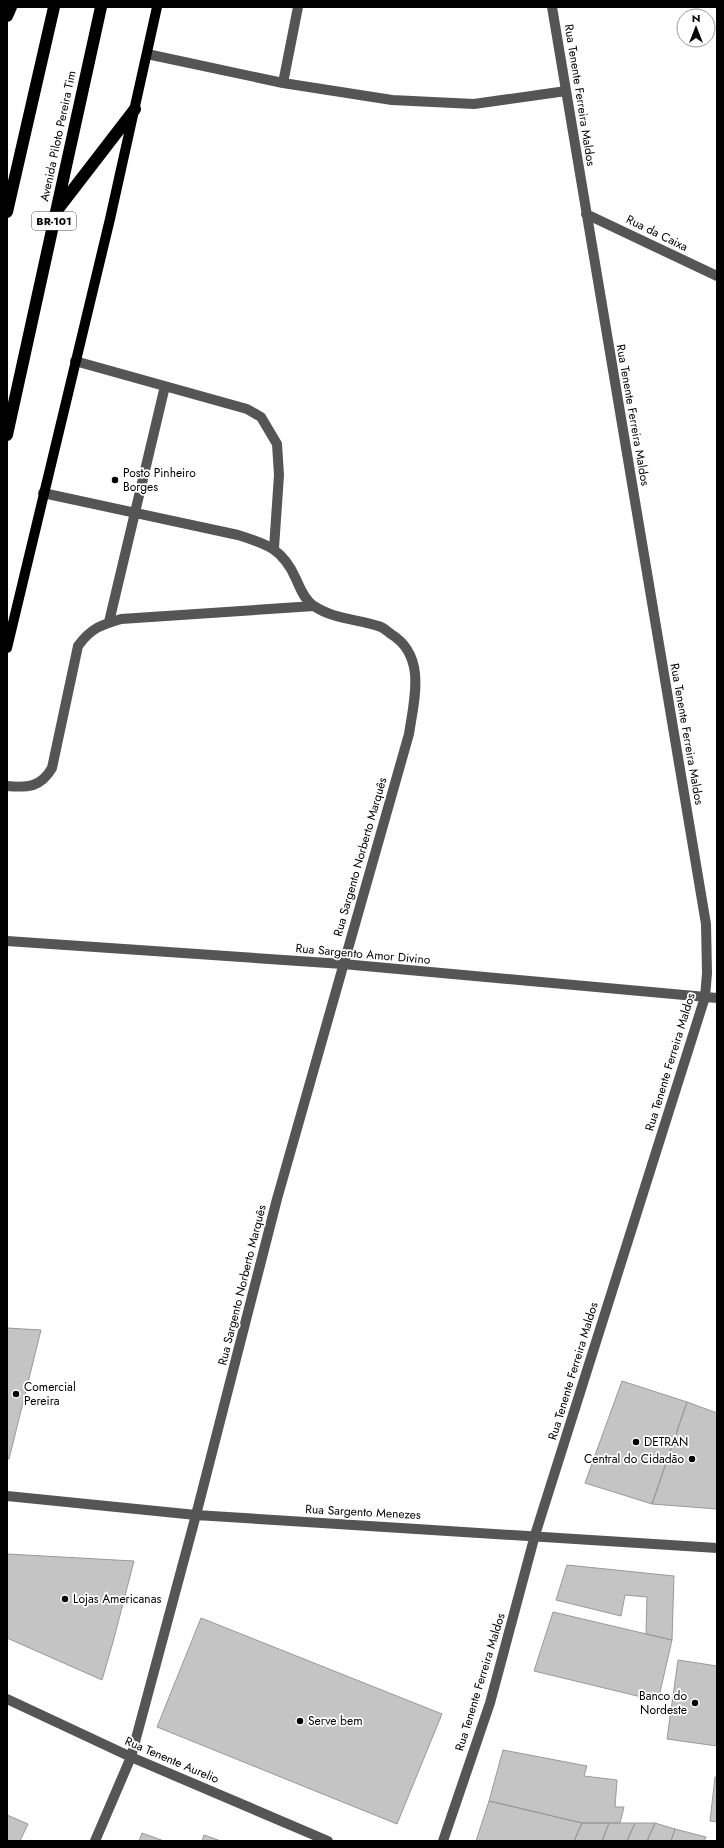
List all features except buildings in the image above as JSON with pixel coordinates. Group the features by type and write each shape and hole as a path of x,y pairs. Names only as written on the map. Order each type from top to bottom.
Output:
{"highway":[{"path":"7,16 12,7"},
{"path":"7,212 54,7"},
{"name":"Avenida Piloto Pereira Tim","path":"7,435 101,7"},
{"path":"56,212 135,109"}],"main road":[{"path":"7,648 135,109 157,7"}],"street":[{"path":"284,83 298,7"},
{"name":"Rua Tenente Ferreira Maldos","path":"443,1841 490,1703 535,1535 705,997 706,924 552,7"},
{"path":"147,54 284,83 392,100 474,104 566,91"},
{"name":"Rua da Caixa","path":"586,214 717,276"},
{"path":"75,361 247,409 261,417 277,444 279,475 274,548"},
{"path":"109,622 165,386"},
{"path":"43,493 238,535 263,543 274,548 287,560 301,591 314,606"},
{"path":"7,786 20,787 34,784 45,779 52,768 78,646 86,635 98,626 121,619 314,606"},
{"name":"Rua Sargento Norberto Marquês","path":"95,1841 131,1757 196,1515 277,1199 409,734 416,676 412,658 405,645 379,626 342,618 314,606"},
{"name":"Rua Sargento Amor Divino","path":"7,941 343,964 717,998"},
{"name":"Rua Sargento Menezes","path":"7,1496 196,1515 535,1535 717,1548"},
{"name":"Rua Tenente Aurelio","path":"7,1699 131,1757 328,1841"}],"place":[{"name":"Posto Pinheiro Borges","path":"115,480"},
{"name":"Comercial Pereira","path":"16,1394"},
{"name":"DETRAN","path":"636,1442"},
{"name":"Central do Cidadão","path":"692,1459"},
{"name":"Lojas Americanas","path":"65,1599"},
{"name":"Banco do Nordeste","path":"695,1703"},
{"name":"Serve bem","path":"300,1721"}]}
